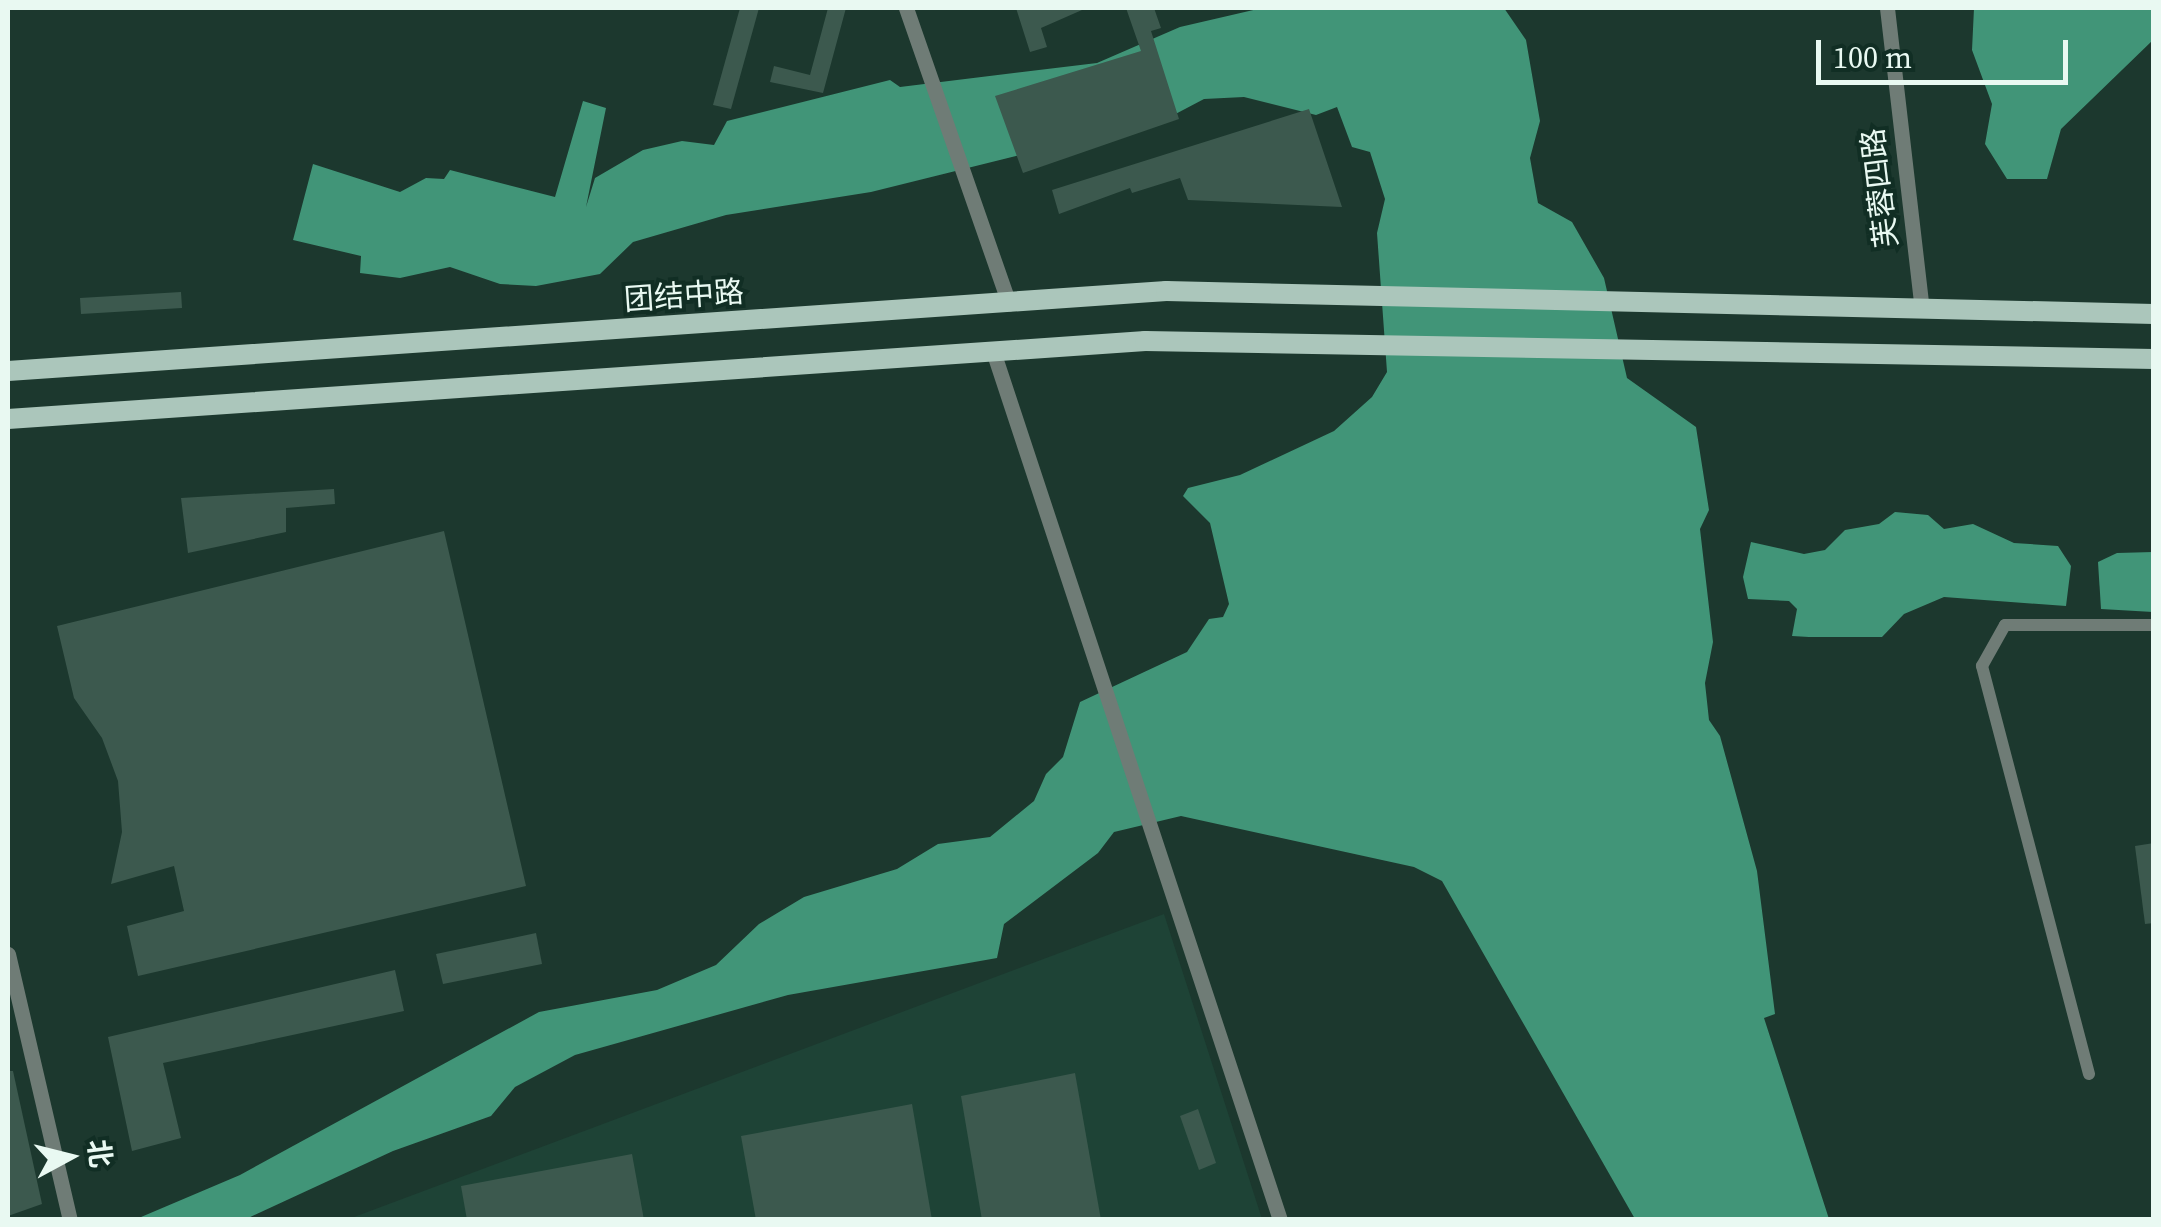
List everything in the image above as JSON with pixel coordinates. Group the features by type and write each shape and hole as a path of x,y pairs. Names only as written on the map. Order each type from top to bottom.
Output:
{"main road":[{"name":"团结中路","path":"8,371 1166,291 1651,302 1921,303 2154,314"},
{"path":"8,419 1145,341 1365,348 2154,359"}],"street":[{"path":"906,8 1009,304"},
{"name":"芙蓉四路","path":"1887,8 1921,303"},
{"path":"993,352 1280,1220"},
{"path":"2088,1074 1982,666 2005,625 2154,626"},
{"path":"8,954 70,1220"}],"shaded area":[{"path":"1262,8 1504,8 1526,40 1540,121 1530,158 1538,203 1572,222 1604,278 1627,378 1696,427 1709,510 1700,529 1713,642 1705,683 1709,720 1720,736 1757,871 1775,1014 1764,1018 1829,1219 1635,1219 1442,881 1414,867 1181,816 1114,832 1098,853 1004,924 997,958 788,995 575,1055 515,1087 491,1116 393,1151 246,1219 134,1220 240,1175 539,1012 657,990 716,965 759,924 804,897 897,869 938,844 990,837 1034,801 1046,774 1063,757 1080,702 1187,652 1209,619 1223,617 1229,604 1210,523 1183,496 1188,488 1240,475 1334,431 1372,397 1387,372 1377,233 1385,199 1370,152 1352,147 1337,107 1316,115 1244,97 1204,99 1166,119 871,192 726,215 633,242 600,274 536,286 500,284 450,267 400,278 360,273 361,256 293,240 313,164 400,192 426,178 444,179 450,170 555,197 583,101 606,108 586,207 595,178 643,150 682,141 714,145 727,121 890,80 900,87 1097,63 1180,27"},
{"path":"1974,8 2153,8 2153,40 2061,129 2047,179 2007,179 1985,144 1992,104 1972,50"},
{"path":"1895,512 1928,515 1944,529 1973,524 2014,543 2058,546 2071,566 2066,606 1944,597 1904,614 1882,637 1809,637 1792,636 1797,609 1789,601 1748,599 1743,577 1751,542 1804,554 1825,550 1845,530 1879,524"},
{"path":"2153,552 2153,612 2101,609 2098,562 2117,553"},
{"path":"1164,914 1262,1219 346,1220"}],"building":[{"path":"740,8 759,8 731,109 713,105"},
{"path":"828,8 846,8 823,93 770,82 774,66 810,75"},
{"path":"1016,8 1082,10 1041,28 1047,47 1030,52"},
{"path":"1126,8 1154,8 1161,28 1151,31 1179,119 1023,173 995,96 1141,51"},
{"path":"1309,109 1342,207 1188,200 1180,178 1132,193 1130,188 1059,214 1052,190"},
{"path":"181,292 182,308 81,314 80,298"},
{"path":"334,489 335,504 286,508 286,532 188,553 181,498"},
{"path":"444,531 526,886 138,976 127,926 184,911 174,866 111,884 122,832 118,781 102,738 74,698 57,626"},
{"path":"2154,843 2154,923 2145,924 2135,846"},
{"path":"536,933 542,964 443,984 436,954"},
{"path":"395,970 404,1011 163,1063 181,1138 132,1151 108,1037"},
{"path":"8,1071 13,1071 42,1204 8,1216"},
{"path":"1075,1073 1101,1220 982,1220 961,1096"},
{"path":"912,1104 932,1220 756,1220 741,1136"},
{"path":"1198,1109 1216,1163 1199,1170 1180,1116"},
{"path":"632,1154 644,1220 467,1220 461,1186"}]}
